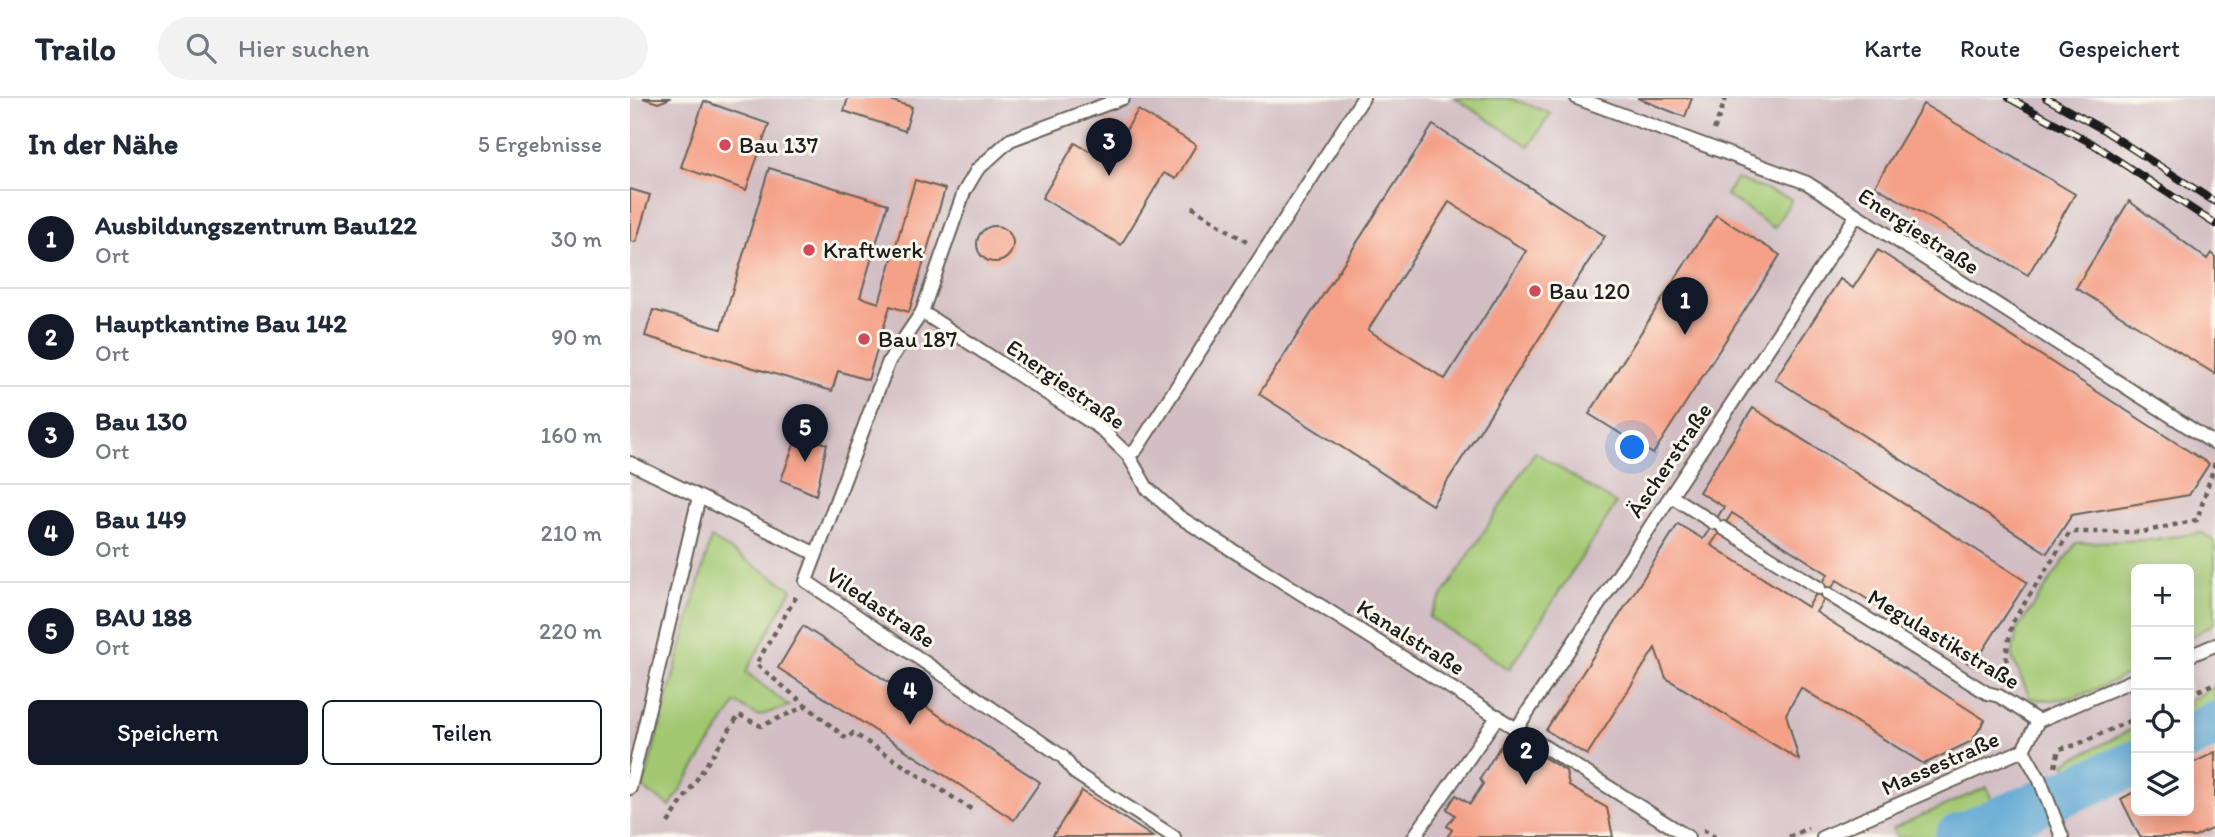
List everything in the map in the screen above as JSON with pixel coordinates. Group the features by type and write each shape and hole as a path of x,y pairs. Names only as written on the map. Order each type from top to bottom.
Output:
{"lane":[{"path":"922,312 964,192 985,162 1010,141 1123,98"},
{"name":"Energiestraße","path":"922,312 1100,428 1128,455 1136,450 1363,98"},
{"name":"Energiestraße","path":"1577,98 1807,183 2215,444"},
{"name":"Äscherstraße","path":"1517,728 1856,216"},
{"name":"Viledastraße","path":"922,312 889,361 806,581 1063,757 1075,773 1174,837"},
{"name":"Kanalstraße","path":"1128,455 1147,488 1178,516 1688,837"},
{"path":"630,463 816,554"},
{"name":"Megulastikstraße","path":"1671,496 1987,693 1999,695 2038,721"},
{"path":"630,788 699,497"},
{"path":"2194,654 2215,645"},
{"path":"2038,721 2131,681"},
{"path":"1414,837 1498,716"},
{"name":"Massestraße","path":"1823,837 2023,750 2038,721"},
{"path":"2023,750 2039,778 2062,837"}],"path":[{"path":"1709,146 1726,98"},
{"path":"1192,206 1263,253"},
{"path":"1999,695 2011,678 2006,656 2012,623 2070,532 2142,532 2197,520 2215,463"},
{"path":"806,581 756,663 847,739 853,733 974,811"},
{"path":"2194,693 2215,683"},
{"path":"668,822 738,715 761,726 806,706"},
{"path":"2056,771 2059,749 2076,746 2131,720"}],"shaded area":[{"path":"630,98 2215,98 2215,837 630,837"}],"green space":[{"path":"1455,98 1509,98 1551,113 1529,146"},
{"path":"1736,179 1792,199 1774,228 1726,195"},
{"path":"1535,452 1616,504 1509,669 1429,617"},
{"path":"2202,533 2215,541 2215,623 2194,635 2194,564 2131,564 2131,672 2072,697 2044,700 2030,698 2012,657 2017,630 2076,543 2148,540"},
{"path":"711,538 792,589 746,672 789,706 758,716 736,703 670,806 643,788"},
{"path":"2215,687 2215,715 2194,725 2194,698"},
{"path":"2131,730 2131,754 2075,781 2065,763"},
{"path":"1987,787 1996,813 1937,837 1896,837 1893,828"}],"building":[{"path":"643,98 671,98 658,103"},
{"path":"848,98 883,98 912,107 905,131 844,111"},
{"path":"1637,98 1692,98 1685,117"},
{"name":"Bau 137","path":"704,101 769,124 746,190 681,167"},
{"path":"1923,104 2075,194 2028,275 1875,186"},
{"path":"1138,110 1196,145 1176,179 1164,173 1121,245 1042,198 1075,143 1089,151 1108,119 1126,130"},
{"name":"Bau 120","path":"1433,125 1605,236 1432,505 1259,394","holes":["1449,202 1526,251 1445,379 1368,330"]},
{"name":"Kraftwerk","path":"769,168 888,204 860,297 879,303 915,180 945,189 909,312 890,306 868,380 838,371 832,391 645,336 653,310 721,329"},
{"path":"630,189 650,195 636,242 630,241"},
{"path":"2129,201 2207,259 2211,253 2215,257 2215,374 2076,288"},
{"path":"1716,215 1780,255 1653,454 1589,414"},
{"path":"995,226 1008,231 1013,244 1008,257 995,262 982,257 977,244 982,231"},
{"path":"1878,250 2209,464 2189,495 2072,515 2047,553 1775,379 1840,279 1853,288"},
{"path":"1753,408 2027,582 1973,666 1837,580 1816,612 1985,720 1972,741 1924,764 1801,688 1786,714 1799,760 1666,678 1655,648 1587,755 1546,730 1678,524 1703,539 1724,507 1699,492","holes":["1732,513 1828,574 1808,607 1711,545"]},
{"path":"798,434 827,444 816,495 781,480"},
{"path":"803,626 1040,782 1014,820 778,668"},
{"path":"1507,735 1566,771 1569,786 1607,808 1613,837 1447,837 1452,830 1447,826 1455,815 1447,809 1456,795 1470,804 1483,784 1480,779"},
{"path":"2215,752 2215,827 2195,837 2140,837 2121,799 2131,794 2131,816 2194,816 2194,762"},
{"path":"1082,791 1153,837 1052,837"}],"waterway":[{"path":"2194,734 2215,724"},
{"path":"1958,837 2131,765"}],"railway":[{"path":"2009,98 2093,144 2215,224"},
{"path":"2046,98 2102,129 2215,202"}],"place":[{"name":"Bau 137","path":"725,145"},
{"name":"Bau 130","path":"1109,176"},
{"name":"Kraftwerk","path":"809,250"},
{"name":"Bau 120","path":"1535,291"},
{"name":"Ausbildungszentrum Bau122","path":"1685,335"},
{"name":"Bau 187","path":"864,339"},
{"name":"BAU 188","path":"805,462"},
{"name":"Bau 149","path":"910,725"},
{"name":"Hauptkantine Bau 142","path":"1526,785"}]}
